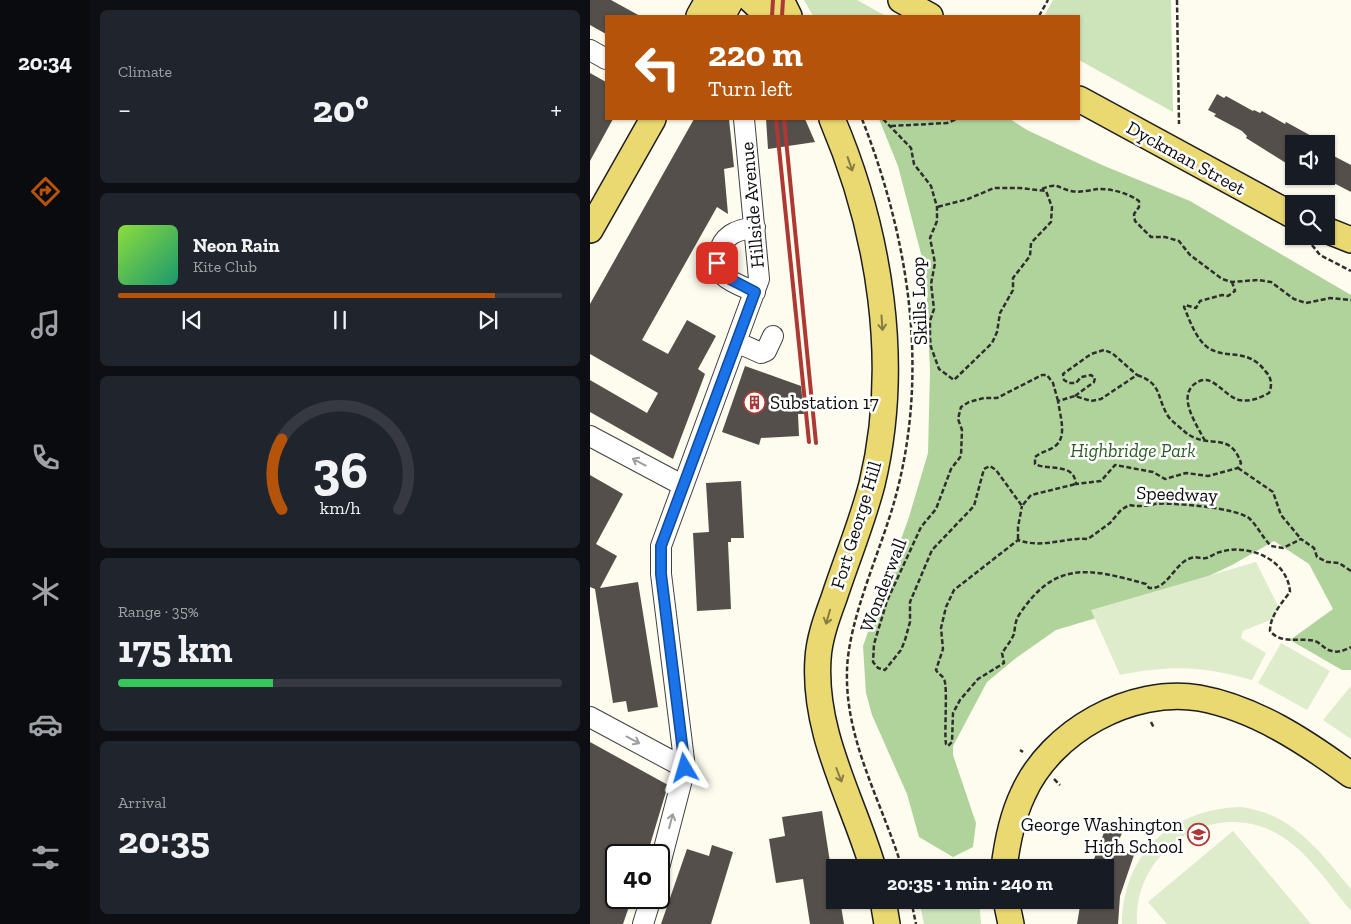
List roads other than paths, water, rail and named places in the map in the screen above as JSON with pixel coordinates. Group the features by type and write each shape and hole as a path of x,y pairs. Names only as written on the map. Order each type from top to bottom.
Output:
{"main road":[{"path":"700,15 708,0"},
{"path":"723,15 731,0"},
{"path":"751,0 767,15"},
{"path":"781,0 788,15"},
{"path":"901,0 928,15"},
{"name":"Dyckman Street","path":"1080,100 1285,211"},
{"path":"590,230 652,120"},
{"name":"Fort George Hill","path":"832,120 856,182 869,230 880,289 884,360 884,419 872,485 827,619 818,658 819,705 828,747 870,859"},
{"path":"1335,238 1351,240"},
{"path":"1005,859 1007,845 1023,794 1044,762 1070,736 1096,719 1130,705 1154,700 1198,698 1233,707 1284,731 1322,754 1351,775"},
{"path":"886,909 888,924"},
{"path":"1008,909 1010,924"}],"street":[{"path":"590,50 605,58"},
{"name":"Hillside Avenue","path":"665,844 685,768 661,574 661,546 755,292 760,270 744,120"},
{"path":"755,227 738,230 728,236 719,250 717,263 724,276 755,292"},
{"path":"736,342 761,353 766,351 773,336"},
{"path":"590,436 682,486"},
{"path":"590,717 685,768"},
{"path":"643,924 648,909"}],"railway":[{"path":"772,15 773,0"},
{"path":"782,15 783,0"},
{"path":"776,120 809,442"},
{"path":"784,120 816,443"}],"place":[{"name":"Substation 17","path":"754,402"},
{"name":"George Washington High School","path":"1199,835"}],"park label":[{"name":"Highbridge Park","path":"1133,450"}]}
